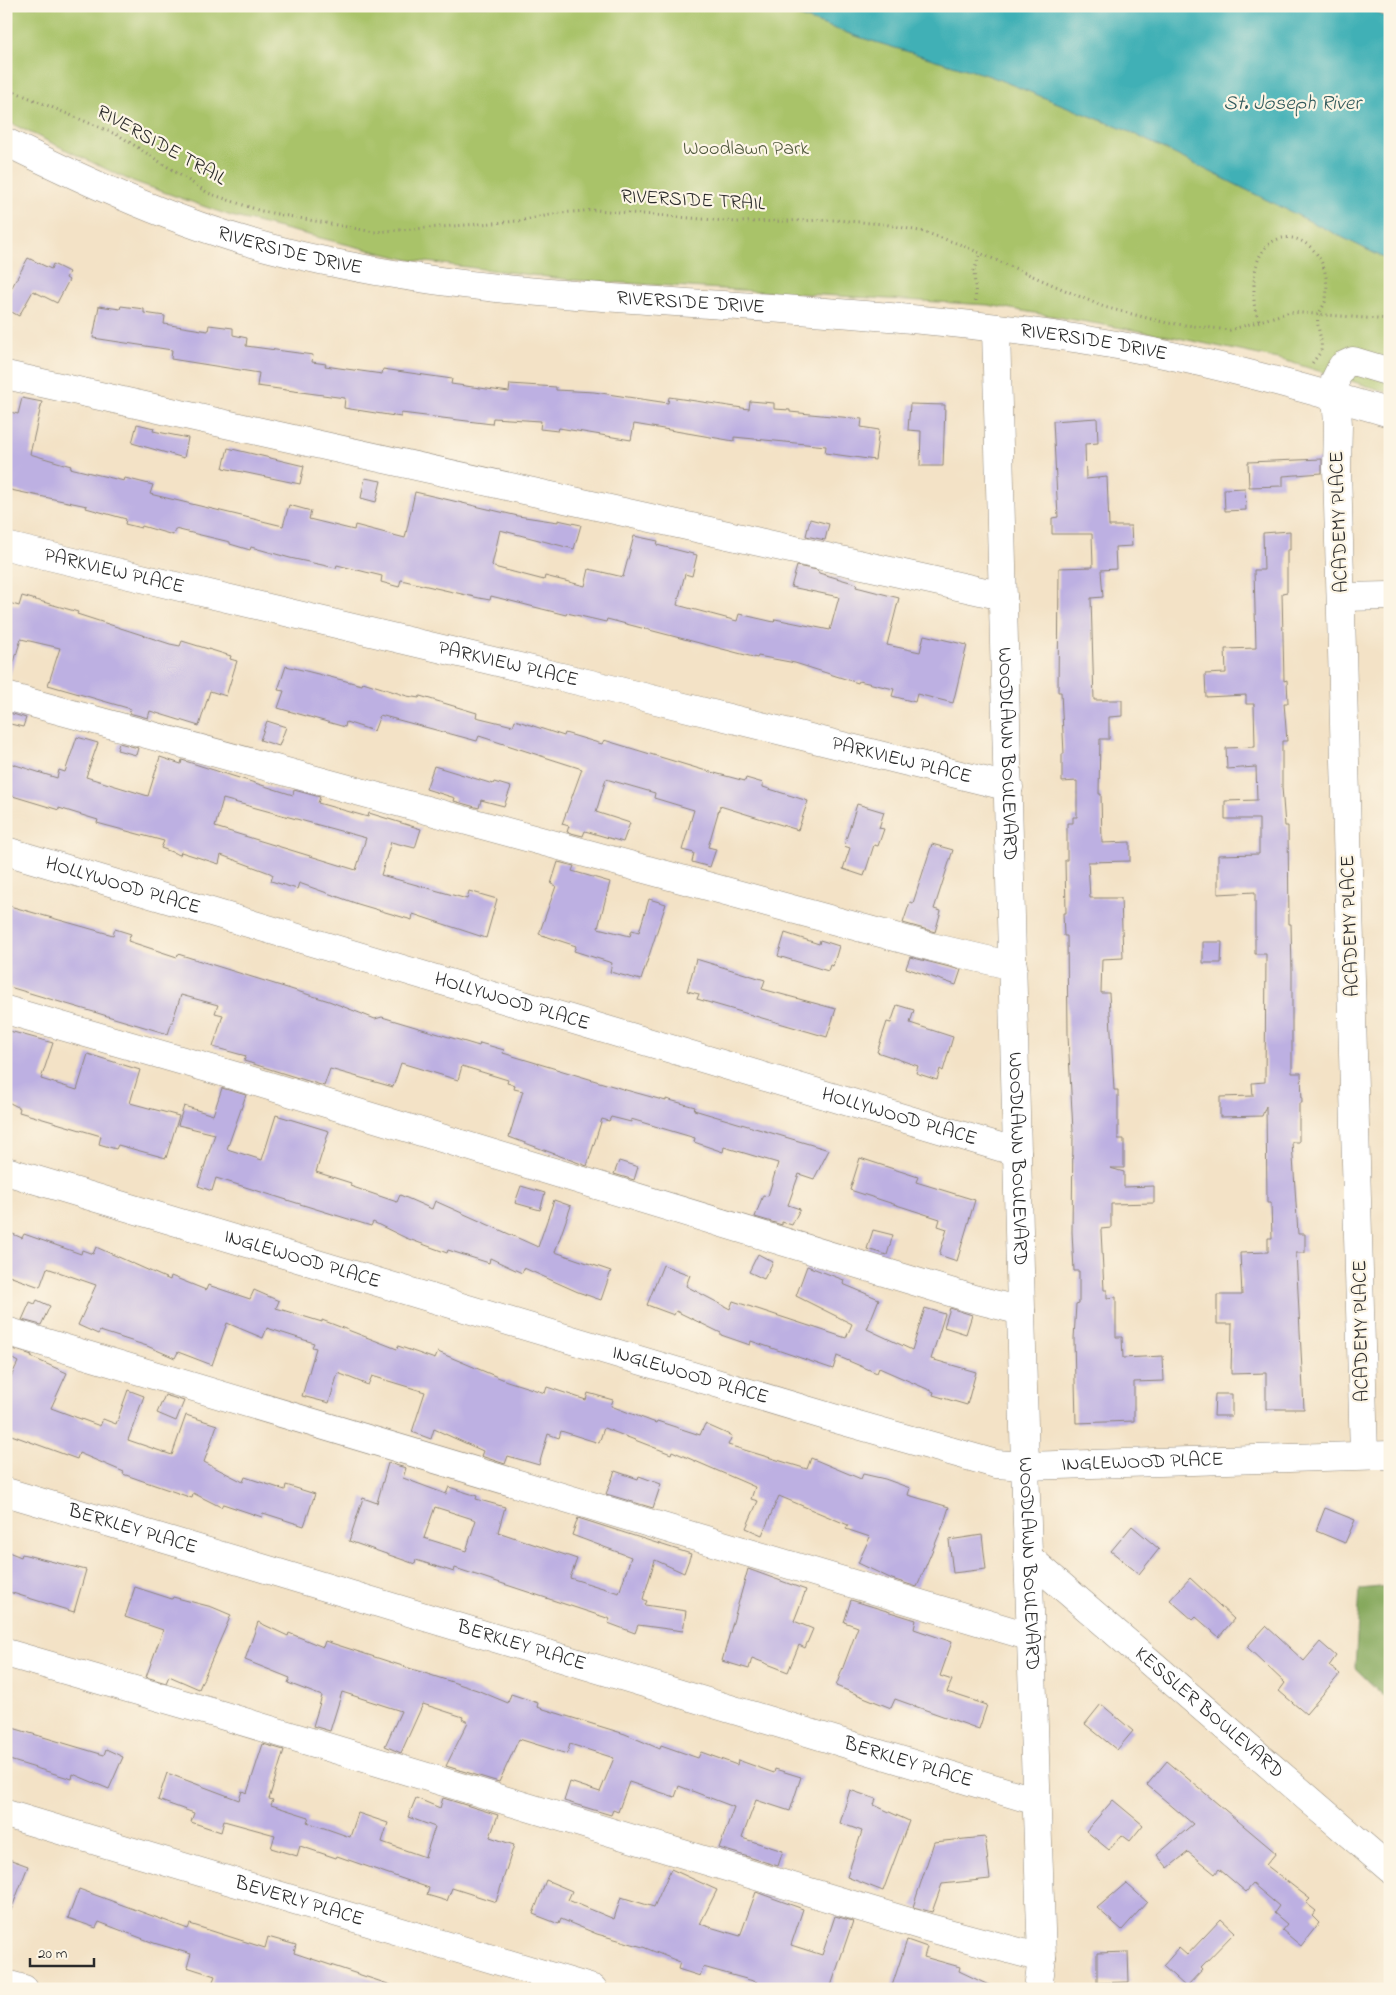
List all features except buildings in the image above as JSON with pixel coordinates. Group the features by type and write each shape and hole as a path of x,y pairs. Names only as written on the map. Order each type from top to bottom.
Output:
{"street":[{"name":"RIVERSIDE DRIVE","path":"6,142 91,184 185,220 269,248 374,271 479,288 779,309 985,328 1099,342 1189,360 1305,388 1390,413"},
{"name":"WOODLAWN BOULEVARD","path":"985,328 1003,596 1025,1466 1042,1958 1038,1989"},
{"name":"ACADEMY PLACE","path":"1377,1455 1335,380 1342,366 1353,361 1390,372"},
{"path":"6,375 378,456 543,495 696,526 1003,596"},
{"name":"PARKVIEW PLACE","path":"6,546 591,684 1008,787"},
{"path":"1342,597 1390,596"},
{"path":"6,696 932,948 1013,966"},
{"name":"HOLLYWOOD PLACE","path":"6,851 1017,1152"},
{"path":"6,1010 246,1079 1021,1312"},
{"name":"INGLEWOOD PLACE","path":"6,1171 833,1418 996,1464 1025,1466 1377,1455"},
{"path":"6,1331 1031,1637"},
{"name":"BERKLEY PLACE","path":"6,1492 337,1592 526,1646 1036,1801"},
{"name":"KESSLER BOULEVARD","path":"1028,1557 1390,1869"},
{"path":"6,1653 926,1927 1042,1958"},
{"name":"BEVERLY PLACE","path":"6,1814 593,1989"},
{"path":"6,1984 24,1989"}],"path":[{"name":"RIVERSIDE TRAIL","path":"6,88 120,136 208,193 261,212 374,232 519,221 560,213 596,210 737,222 836,220 884,224 924,232 980,253 1104,308 1167,323 1230,330 1290,312 1390,320"},
{"path":"6,110 11,90"},
{"path":"1259,320 1253,308 1254,276 1257,260 1265,246 1278,239 1292,238 1307,242 1320,256 1326,283 1326,301 1319,313 1317,329 1322,342 1320,352 1313,360 1305,388"},
{"path":"980,253 974,271 976,292 985,328"}],"green space":[{"name":"Woodlawn Park","path":"6,6 769,6 862,38 990,76 1128,131 1390,261 1390,393 1283,360 1174,337 988,305 572,280 410,260 231,216 127,179 6,121"},
{"path":"1390,1586 1390,1702 1355,1668 1360,1589"}],"water":[{"name":"St. Joseph River","path":"769,6 1367,6 1390,20 1390,261 1128,131 990,76 862,38"}]}
